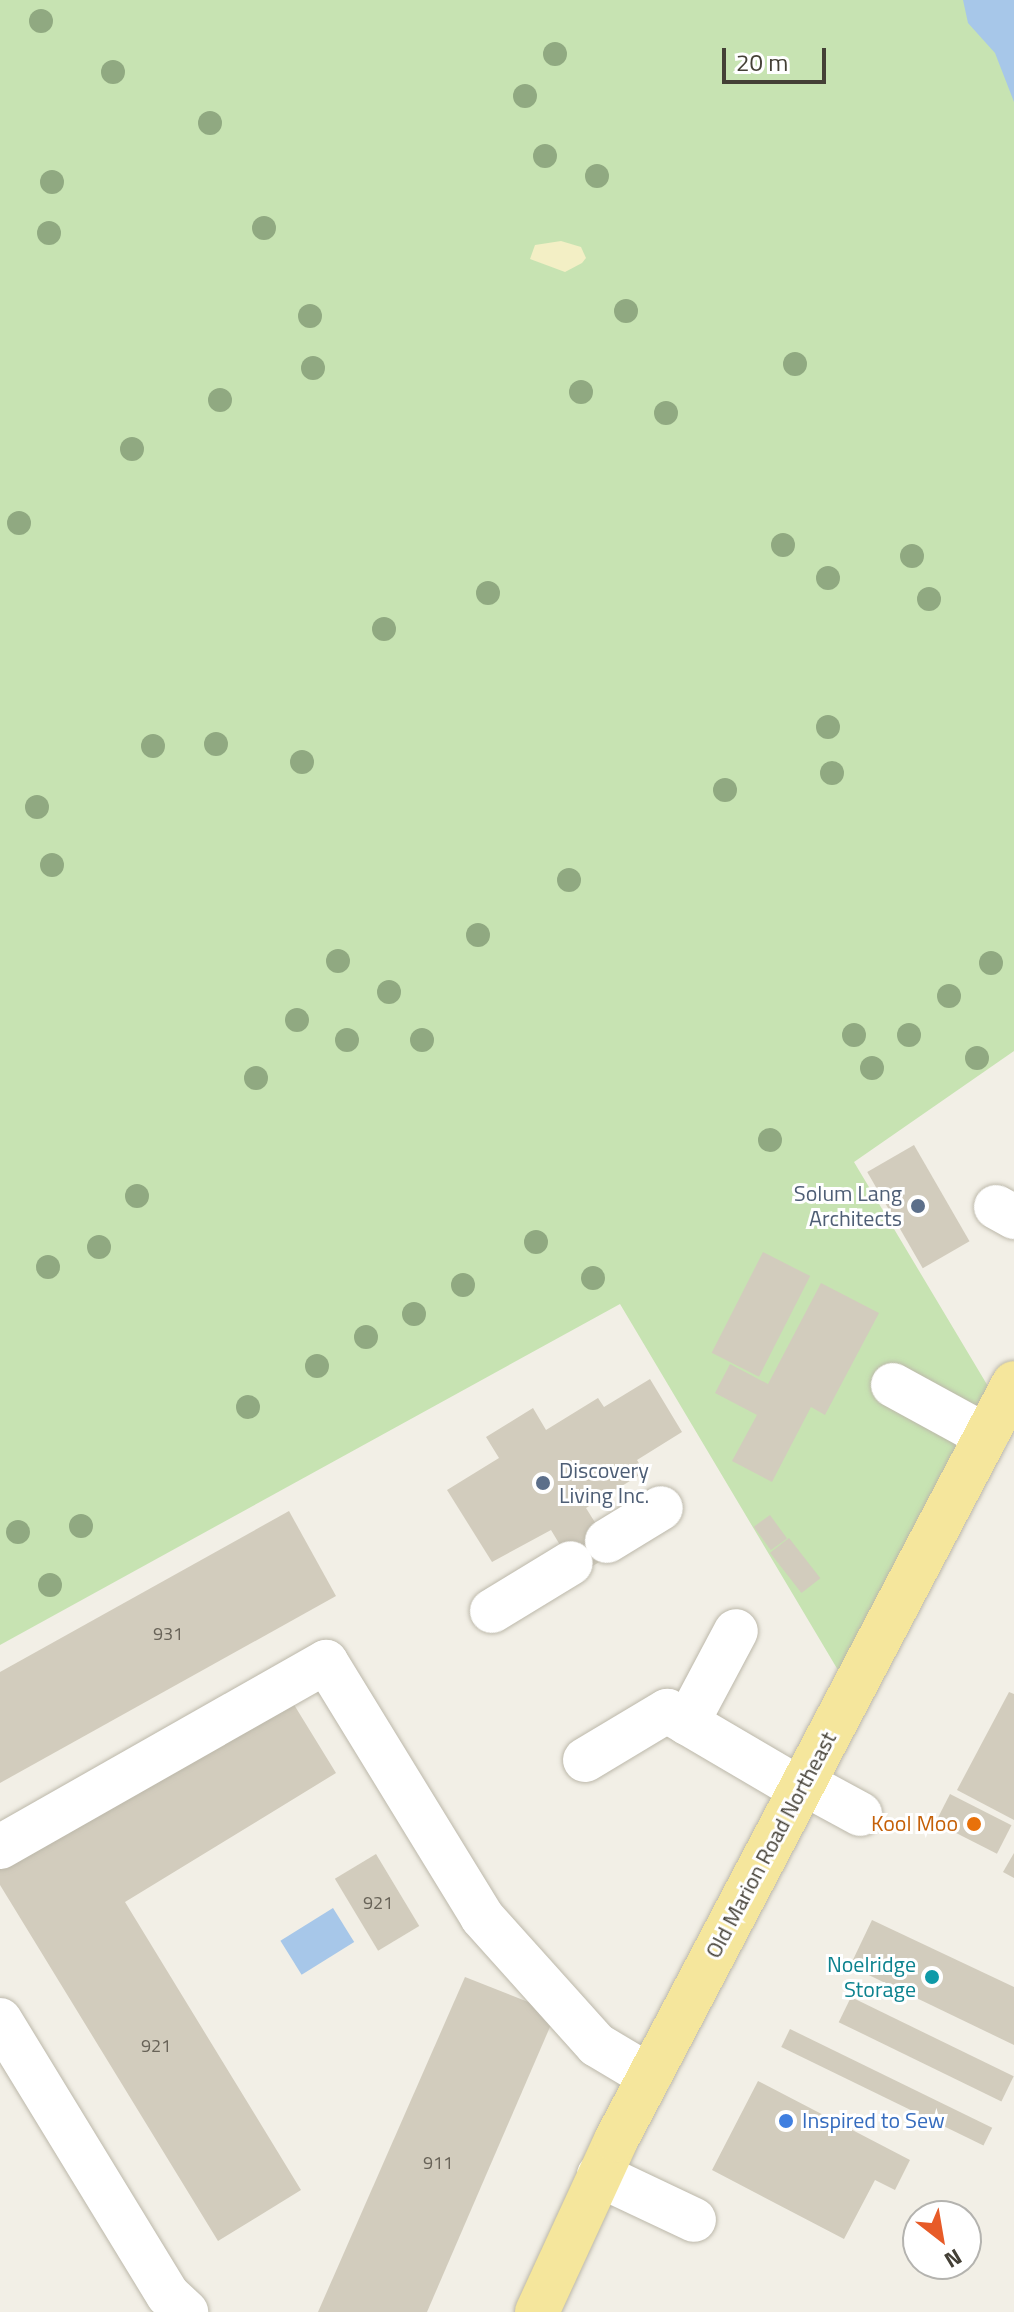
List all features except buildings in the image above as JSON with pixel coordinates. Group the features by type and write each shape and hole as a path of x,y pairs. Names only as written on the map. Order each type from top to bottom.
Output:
{"main road":[{"name":"Old Marion Road Northeast","path":"537,2312 599,2175 649,2076 1004,1411"}],"lane":[{"path":"893,1385 1004,1411"},
{"path":"492,1611 661,1508"},
{"path":"687,1723 736,1631"},
{"path":"0,1847 326,1662 482,1917 597,2045 649,2076"},
{"path":"585,1760 667,1711 802,1786 860,1814"},
{"path":"0,2020 168,2295 186,2312"},
{"path":"599,2175 694,2220"}],"green space":[{"path":"0,0 1014,0 1014,1051 854,1162 1001,1408 851,1692 620,1304 0,1645"}],"sand":[{"path":"561,241 581,247 586,258 582,263 565,272 530,259 535,245"}],"water":[{"path":"963,0 1014,0 1014,102 995,53 968,23"},
{"path":"333,1908 354,1942 302,1975 280,1941"}],"place":[{"name":"Solum Lang Architects","path":"918,1206"},
{"name":"Discovery Living Inc.","path":"543,1483"},
{"name":"Kool Moo","path":"974,1824"},
{"name":"Noelridge Storage","path":"932,1977"},
{"name":"Inspired to Sew","path":"786,2121"}]}
